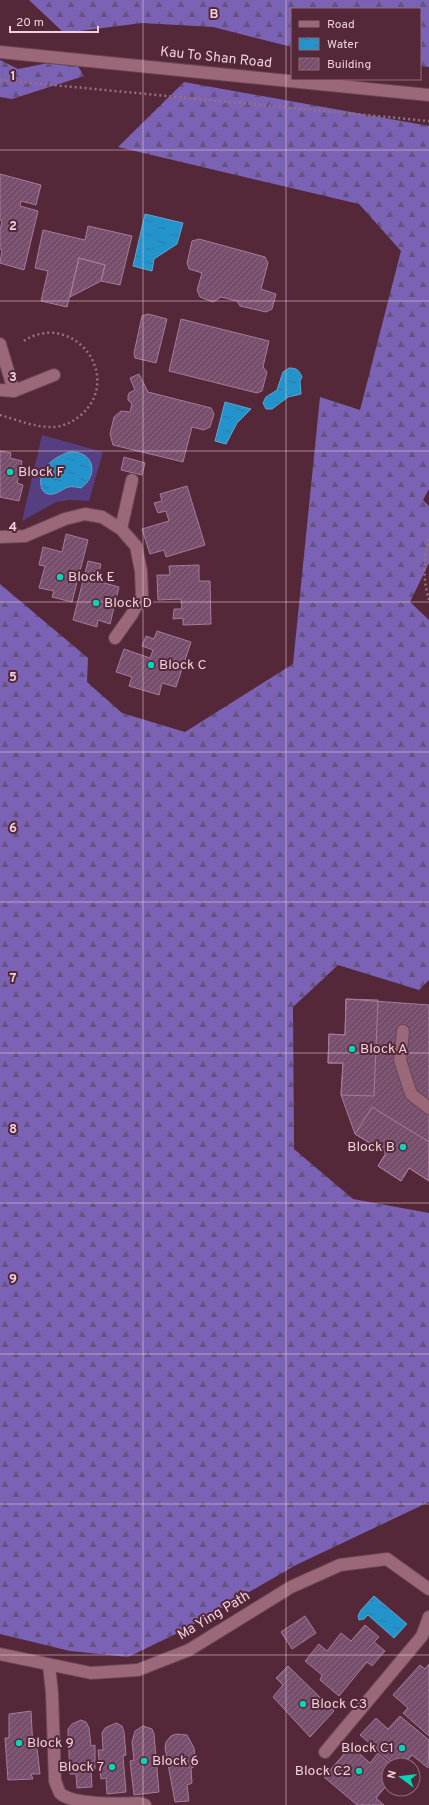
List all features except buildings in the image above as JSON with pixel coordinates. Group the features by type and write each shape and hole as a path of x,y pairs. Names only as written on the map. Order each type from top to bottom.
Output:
{"street":[{"name":"Kau To Shan Road","path":"0,52 429,95"},
{"path":"0,344 14,391"},
{"path":"0,390 14,391 54,375"},
{"path":"121,529 132,480"},
{"path":"0,537 25,536 65,519 85,514 102,517 121,529 136,546 142,570 142,595 132,614 115,638"},
{"path":"403,1031 400,1060 411,1094 429,1108"},
{"name":"Ma Ying Path","path":"0,1654 91,1673 138,1670 189,1650 291,1587 340,1565 387,1559 429,1589"},
{"path":"325,1752 422,1636 429,1617"},
{"path":"49,1665 52,1693 55,1781 60,1794 70,1800 84,1805 139,1803 145,1805"}],"path":[{"path":"0,80 429,121"},
{"path":"429,539 425,554 424,568 429,600"}],"green space":[{"path":"29,0 429,0 429,67 421,66 421,8 291,8 291,47 213,27 142,23 64,33"},
{"path":"73,58 84,76 12,99 0,97 0,60 18,69"},
{"path":"184,82 429,126 429,489 423,500 429,506 429,563 410,602 429,620 429,980 419,990 338,965 293,1007 294,1149 353,1199 429,1213 429,1502 296,1565 178,1633 128,1657 70,1651 0,1634 0,584 88,658 87,682 122,713 185,732 293,664 320,397 360,410 401,251 359,204 118,147"}],"shaded area":[{"path":"42,435 103,452 89,501 69,500 56,502 22,521"}],"water":[{"path":"145,214 183,223 177,244 154,259 152,271 133,266"},
{"path":"289,368 294,368 299,371 302,377 300,381 301,394 288,397 272,409 266,409 263,403 266,397 277,390 283,372"},
{"path":"225,402 251,409 237,423 226,444 215,441"},
{"path":"69,452 77,452 84,455 91,464 91,476 87,482 81,488 70,487 53,494 43,491 41,479 45,468 53,460"},
{"path":"374,1596 407,1624 394,1638 368,1615 364,1619 359,1620 358,1616 361,1610"}],"place":[{"name":"Block F","path":"10,472"},
{"name":"Block E","path":"60,577"},
{"name":"Block D","path":"96,603"},
{"name":"Block C","path":"151,665"},
{"name":"Block A","path":"352,1049"},
{"name":"Block B","path":"403,1147"},
{"name":"Block C3","path":"303,1704"},
{"name":"Block 9","path":"19,1743"},
{"name":"Block C1","path":"402,1748"},
{"name":"Block 6","path":"144,1761"},
{"name":"Block 7","path":"112,1767"},
{"name":"Block C2","path":"359,1771"}]}
